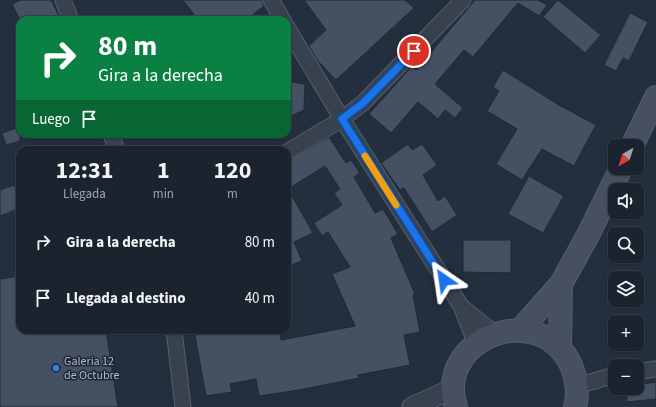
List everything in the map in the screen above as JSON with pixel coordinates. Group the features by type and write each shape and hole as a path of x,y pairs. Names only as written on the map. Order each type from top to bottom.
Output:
{"main road":[{"path":"635,139 656,97"},
{"path":"520,330 561,284 588,235 618,175"},
{"path":"560,349 561,284"},
{"path":"455,397 460,363 485,338 507,330 520,330 535,333 549,340 560,349 574,372 577,386 575,407"}],"street":[{"path":"63,0 69,16"},
{"path":"271,0 281,16"},
{"path":"291,150 342,119 363,103 463,0"},
{"path":"291,34 342,119 461,306 485,338"},
{"path":"461,306 485,338"},
{"path":"174,334 183,407"},
{"path":"644,371 656,369"},
{"path":"577,386 608,377"},
{"path":"412,407 455,397"}],"building":[{"path":"21,0 51,0 59,16 18,16 12,4"},
{"path":"183,0 262,0 264,6 251,16 195,16"},
{"path":"304,0 405,0 414,8 336,80 317,60 309,46 326,30"},
{"path":"475,0 538,0 547,5 539,16 518,3 473,57 464,50 435,84 463,108 455,118 445,110 438,119 418,102 391,133 369,114 412,66 416,70"},
{"path":"558,0 601,35 585,53 543,17"},
{"path":"630,13 648,22 629,61 623,58 616,71 604,65"},
{"path":"503,70 559,105 596,125 574,166 542,149 522,180 496,164 517,129 487,111 499,91 493,87"},
{"path":"291,82 305,84 304,110 291,116"},
{"path":"16,128 16,138 20,138 20,141 6,145 2,133"},
{"path":"329,137 346,163 351,160 360,173 354,177 375,213 383,209 398,234 391,238 415,294 413,295 420,332 404,335 410,365 358,375 359,378 259,396 256,379 230,384 232,392 206,396 195,334 280,334 281,340 355,326 332,274 350,267 328,232 322,236 314,223 342,205 334,193 340,189 325,166 291,187 291,159"},
{"path":"408,144 412,150 422,144 437,165 423,175 438,201 445,196 457,215 432,232 404,188 400,190 381,163"},
{"path":"529,176 564,196 543,233 508,214"},
{"path":"14,185 16,190 16,210 0,216 0,190"},
{"path":"291,194 313,233 294,242 302,261 291,265"},
{"path":"463,240 511,240 511,273 463,272"},
{"name":"Galeria 12 de Octubre","path":"16,277 16,334 107,334 118,407 0,407 0,279"},
{"path":"656,382 656,399 627,402 626,395 644,395 644,384"}],"slow traffic":[{"path":"365,156 396,205"}],"place":[{"name":"Galeria 12 de Octubre","path":"56,368"}],"route":[{"path":"414,51 363,103 342,119 444,280"}]}
